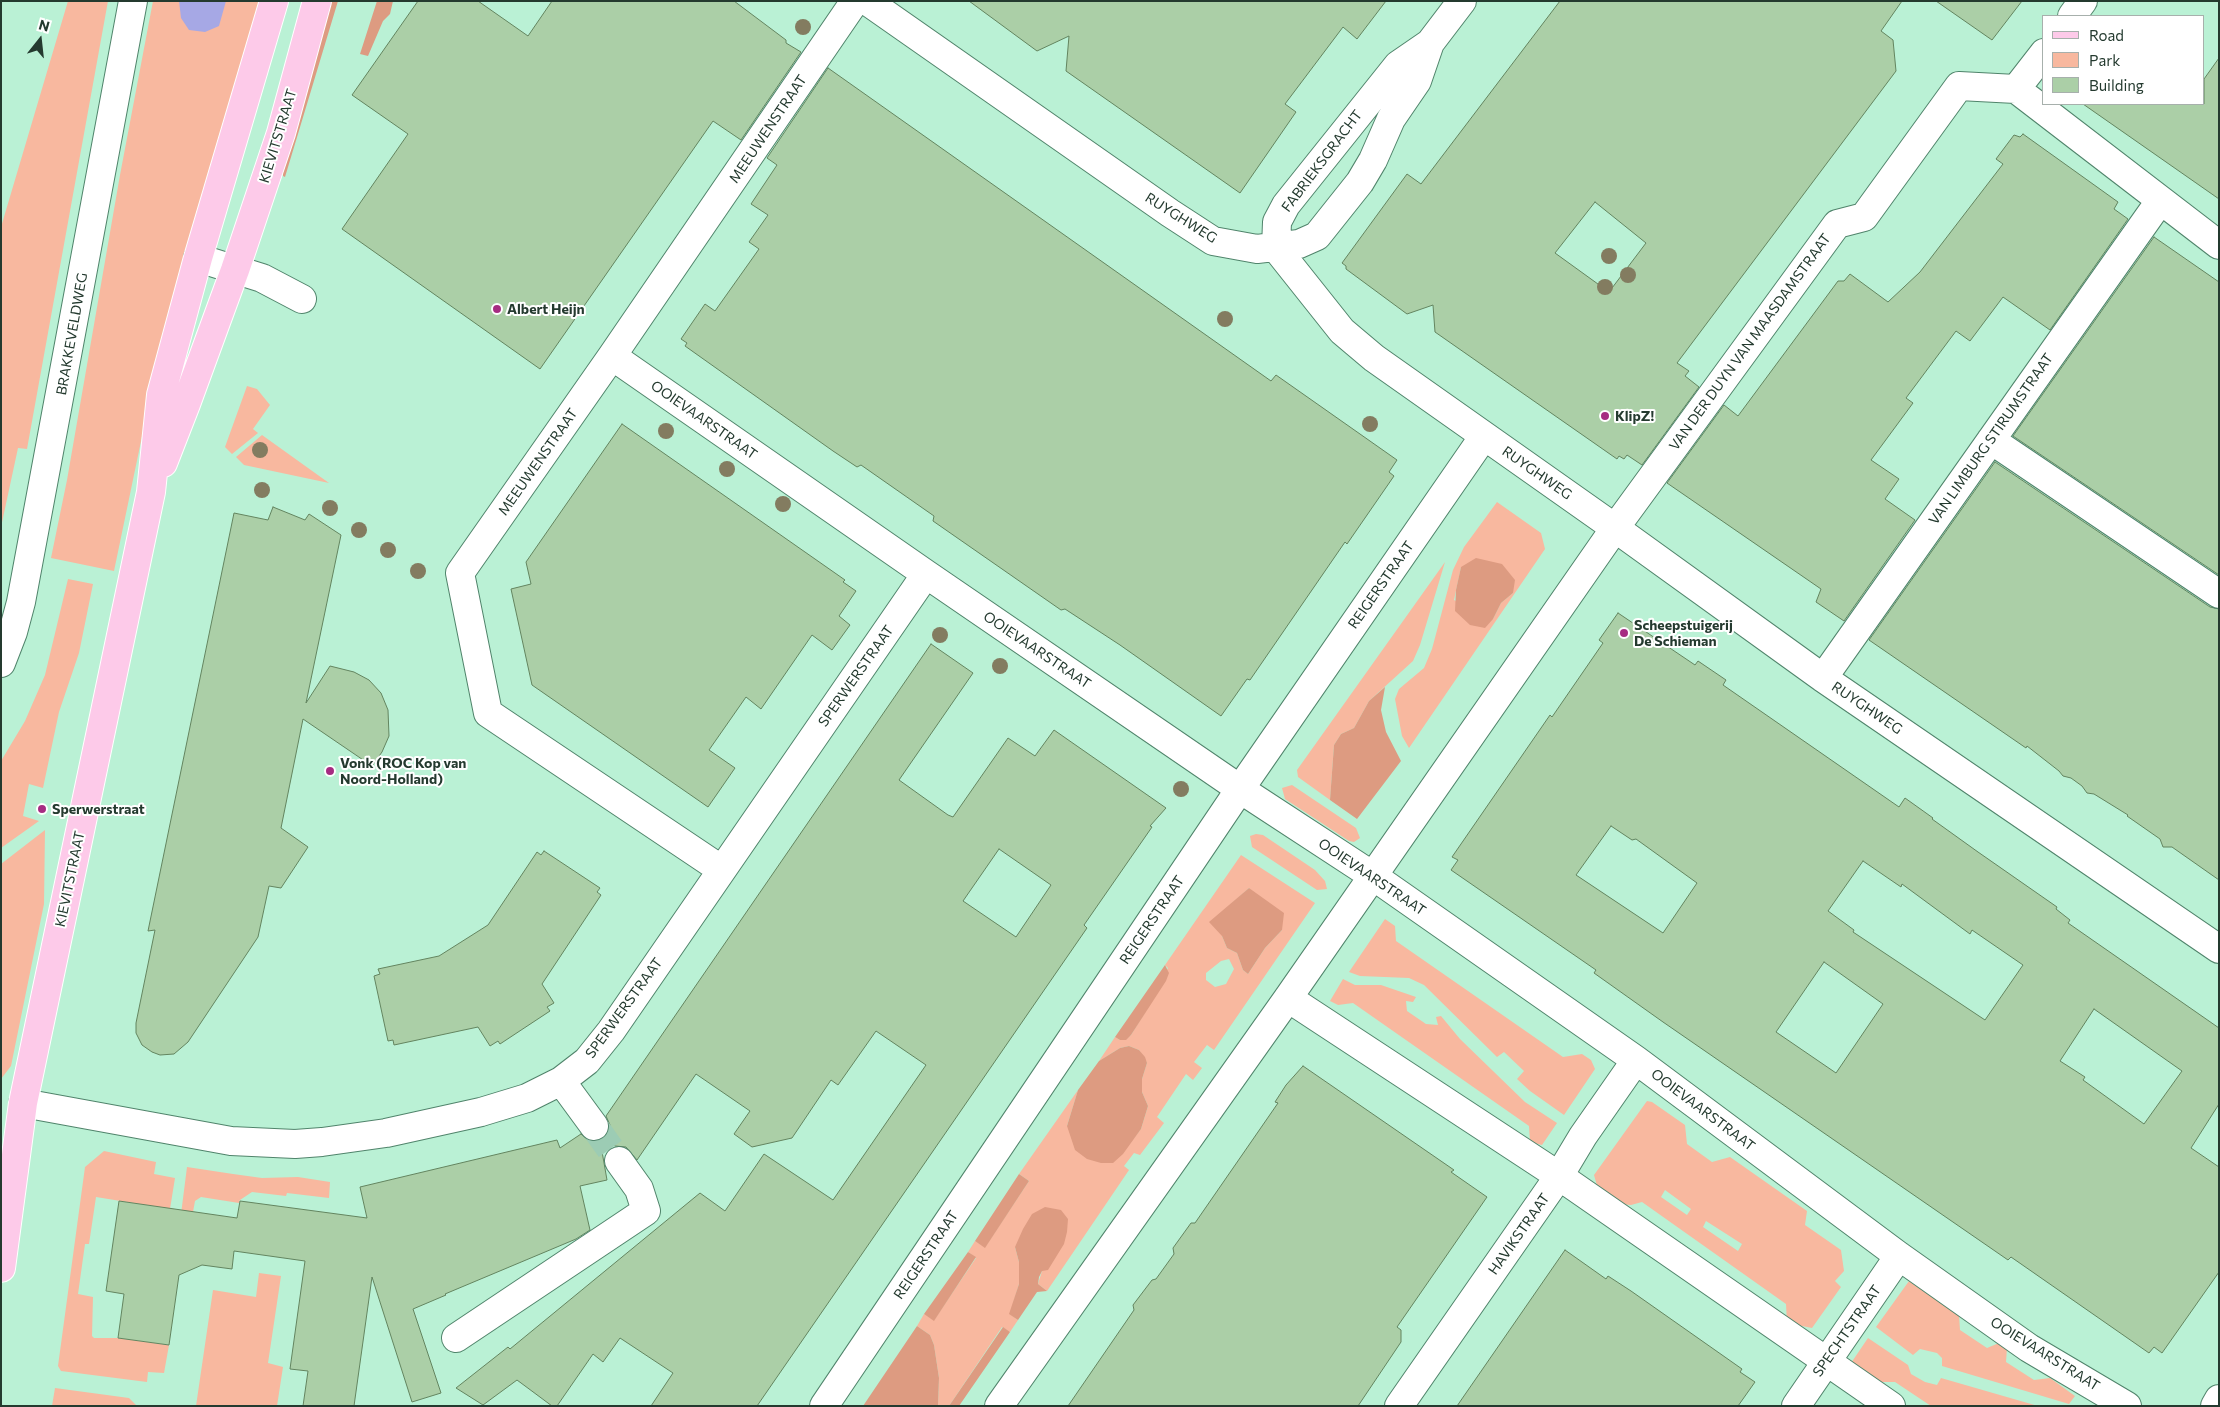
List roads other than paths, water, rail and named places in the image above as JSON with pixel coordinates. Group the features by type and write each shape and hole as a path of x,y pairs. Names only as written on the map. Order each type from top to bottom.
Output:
{"main road":[{"name":"KIEVITSTRAAT","path":"1,1268 23,1103 151,492 161,395 198,258 274,1"},
{"name":"KIEVITSTRAAT","path":"151,492 186,404 235,270 281,133 317,1"}],"street":[{"name":"BRAKKEVELDWEG","path":"1,664 14,632 21,602 133,1"},
{"name":"MEEUWENSTRAAT","path":"722,870 488,713 460,573 612,356 855,1"},
{"name":"RUYGHWEG","path":"867,1 1170,213 1213,241 1241,247 1276,248 1342,331 1374,358 1823,678 2219,949"},
{"name":"FABRIEKSGRACHT","path":"1430,43 1418,81 1391,119 1373,160 1360,182 1317,236 1300,244 1276,248 1277,222 1286,206 1398,65 1430,43 1462,1"},
{"path":"2073,15 2083,1"},
{"path":"2042,56 2016,89 2219,245"},
{"name":"VAN DER DUYN VAN MAASDAMSTRAAT","path":"1615,528 1837,224 1864,217 1959,86 2016,89"},
{"name":"VAN LIMBURG STIRUMSTRAAT","path":"1823,678 2160,201"},
{"path":"198,258 262,278 302,299"},
{"name":"OOIEVAARSTRAAT","path":"612,356 1240,789 1373,876 1636,1060 1899,1256 2029,1348 2127,1406"},
{"name":"REIGERSTRAAT","path":"824,1406 1240,789 1484,436"},
{"path":"1991,440 2219,594"},
{"path":"1000,1406 1288,998 1615,528"},
{"name":"SPERWERSTRAAT","path":"23,1103 231,1141 295,1144 386,1133 481,1112 527,1098 561,1081 587,1061 611,1031 926,574"},
{"path":"1288,998 1559,1176 1891,1406"},
{"name":"HAVIKSTRAAT","path":"1400,1406 1559,1176 1583,1136 1636,1060"},
{"path":"561,1081 594,1126"},
{"path":"456,1338 646,1212 639,1189 619,1160"},
{"name":"SPECHTSTRAAT","path":"1796,1406 1899,1256"},
{"path":"2215,1406 2219,1400"}],"water":[{"path":"179,1 226,1 219,26 205,32 189,30 181,18"}],"tunnel":[{"path":"594,1126 619,1161"}],"place":[{"name":"Albert Heijn","path":"497,309"},
{"name":"KlipZ!","path":"1605,416"},
{"name":"Scheepstuigerij De Schieman","path":"1624,633"},
{"name":"Vonk (ROC Kop van Noord-Holland)","path":"330,771"},
{"name":"Sperwerstraat","path":"42,809"}]}
